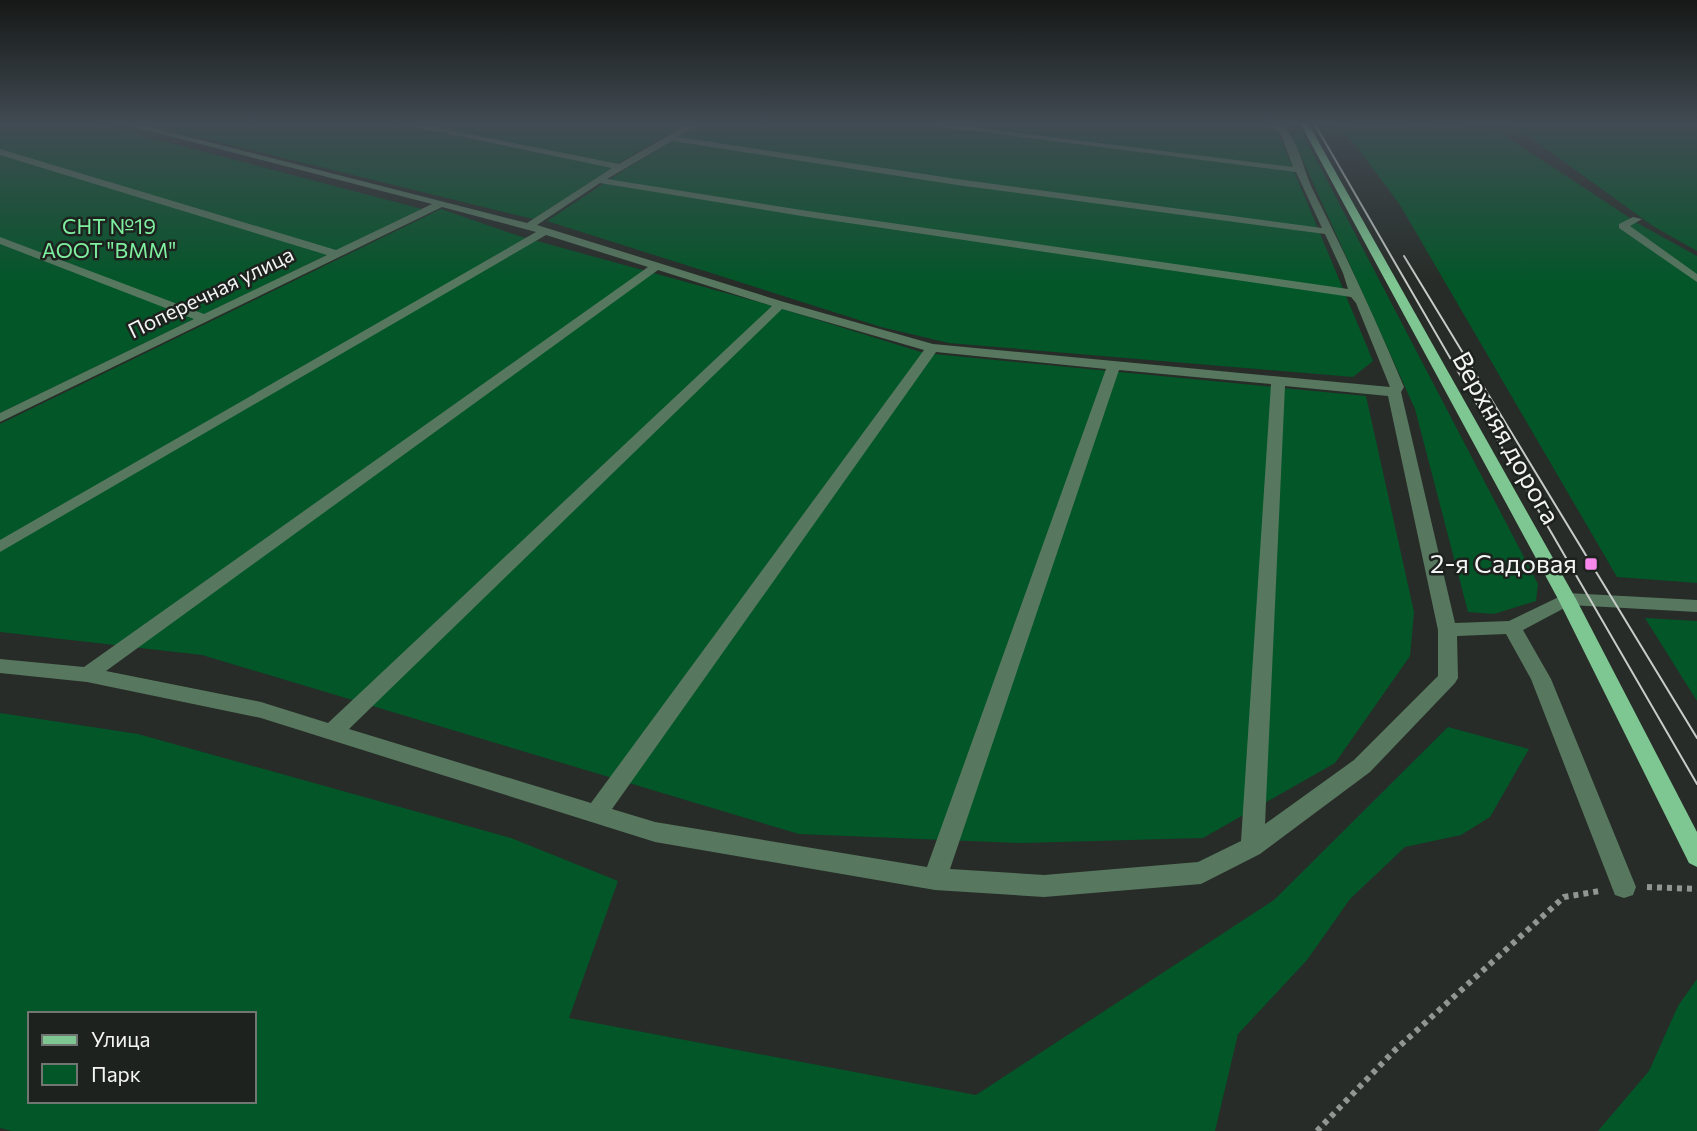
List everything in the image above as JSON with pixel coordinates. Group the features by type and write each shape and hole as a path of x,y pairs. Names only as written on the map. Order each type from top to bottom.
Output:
{"main road":[{"name":"Верхняя дорога","path":"1333,176 1567,600 1697,856"}],"street":[{"path":"79,176 337,254"},
{"path":"330,176 529,226 932,348 1394,392"},
{"path":"529,226 605,176"},
{"path":"916,176 1331,232"},
{"path":"0,666 87,675 261,710 655,832 934,879 1044,886 1201,873 1252,847 1362,766 1448,678 1447,630 1394,392 1397,387 1362,302 1355,294 1331,232 1302,176"},
{"path":"598,180 846,220 1355,294"},
{"name":"Поперечная улица","path":"3,413 440,204"},
{"path":"1637,219 1623,226 1697,279"},
{"path":"0,547 545,231"},
{"path":"0,240 203,317"},
{"path":"87,675 657,266"},
{"path":"332,732 780,304"},
{"path":"596,814 932,348"},
{"path":"934,879 1114,365"},
{"path":"1252,847 1278,380"},
{"path":"1447,630 1512,627 1567,600 1697,606"},
{"path":"1512,627 1541,678 1623,887"}],"path":[{"path":"1317,1131 1394,1051 1564,897 1623,887 1697,889"}],"green space":[{"name":"СНТ №19 АООТ \"ВММ\"","path":"0,176 295,176 422,209 0,413"},
{"path":"356,176 600,176 533,219"},
{"path":"615,176 1296,176 1373,361 1353,377 949,343 881,327 547,221"},
{"path":"1310,176 1325,176 1538,584 1536,601 1494,614 1468,612 1415,409"},
{"path":"1378,176 1566,176 1639,224 1697,256 1697,583 1617,577 1400,205"},
{"path":"1583,176 1697,176 1697,251 1653,226"},
{"path":"441,209 519,236 773,306 924,353 1366,396 1414,612 1410,656 1335,763 1203,838 1021,843 799,834 202,655 0,632 0,424"},
{"path":"1645,618 1697,621 1697,701"},
{"path":"0,713 138,734 511,838 618,881 569,1018 976,1095 1274,900 1448,727 1529,749 1490,817 1461,835 1405,847 1350,899 1307,960 1238,1034 1215,1131 12,1131 0,1128"},
{"path":"1697,979 1697,1131 1598,1131 1649,1071 1678,1006"}],"tram line":[{"path":"1345,176 1697,784"},
{"path":"1404,256 1697,738"}],"place":[{"name":"2-я Садовая","path":"1591,564"}]}
